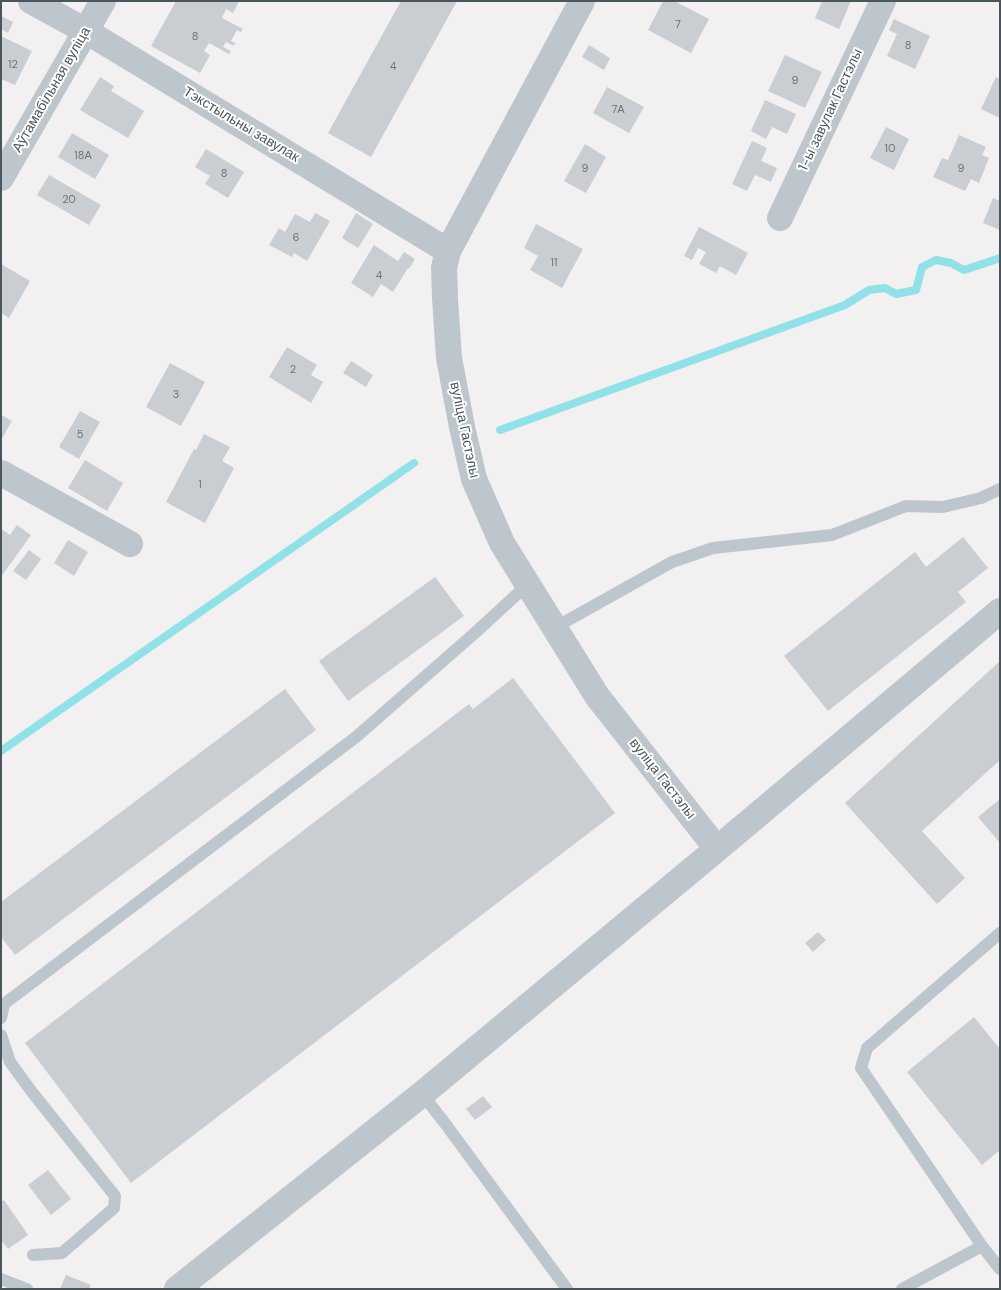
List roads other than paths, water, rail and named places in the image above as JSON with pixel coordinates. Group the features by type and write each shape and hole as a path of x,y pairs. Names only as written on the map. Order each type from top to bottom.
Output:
{"street":[{"name":"Тэкстыльны завулак","path":"32,1 86,31 448,251"},
{"name":"Аўтамабільная вуліца","path":"1,178 103,1"},
{"name":"вуліца Гастэлы","path":"582,1 448,251 444,268 449,358 474,479 502,543 597,696 718,849"},
{"name":"1-ы завулак Гастэлы","path":"780,218 883,1"},
{"path":"1,473 130,544"},
{"path":"177,1289 422,1094 718,849 1000,611"}],"lane":[{"path":"554,628 672,562 714,548 832,535 906,506 943,507 981,498 1000,489"},
{"path":"1,1018 4,1004 356,737 527,585"},
{"path":"1000,933 868,1048 861,1068 982,1246 1000,1268"},
{"path":"1,1035 10,1062 114,1196 114,1208 62,1252 33,1255"},
{"path":"422,1094 567,1289"},
{"path":"902,1289 982,1246"},
{"path":"1,1279 27,1289"}],"waterway":[{"path":"500,430 845,305 869,290 885,288 896,294 916,290 922,267 936,260 951,263 964,270 1000,258"},
{"path":"1,751 414,463"}]}
